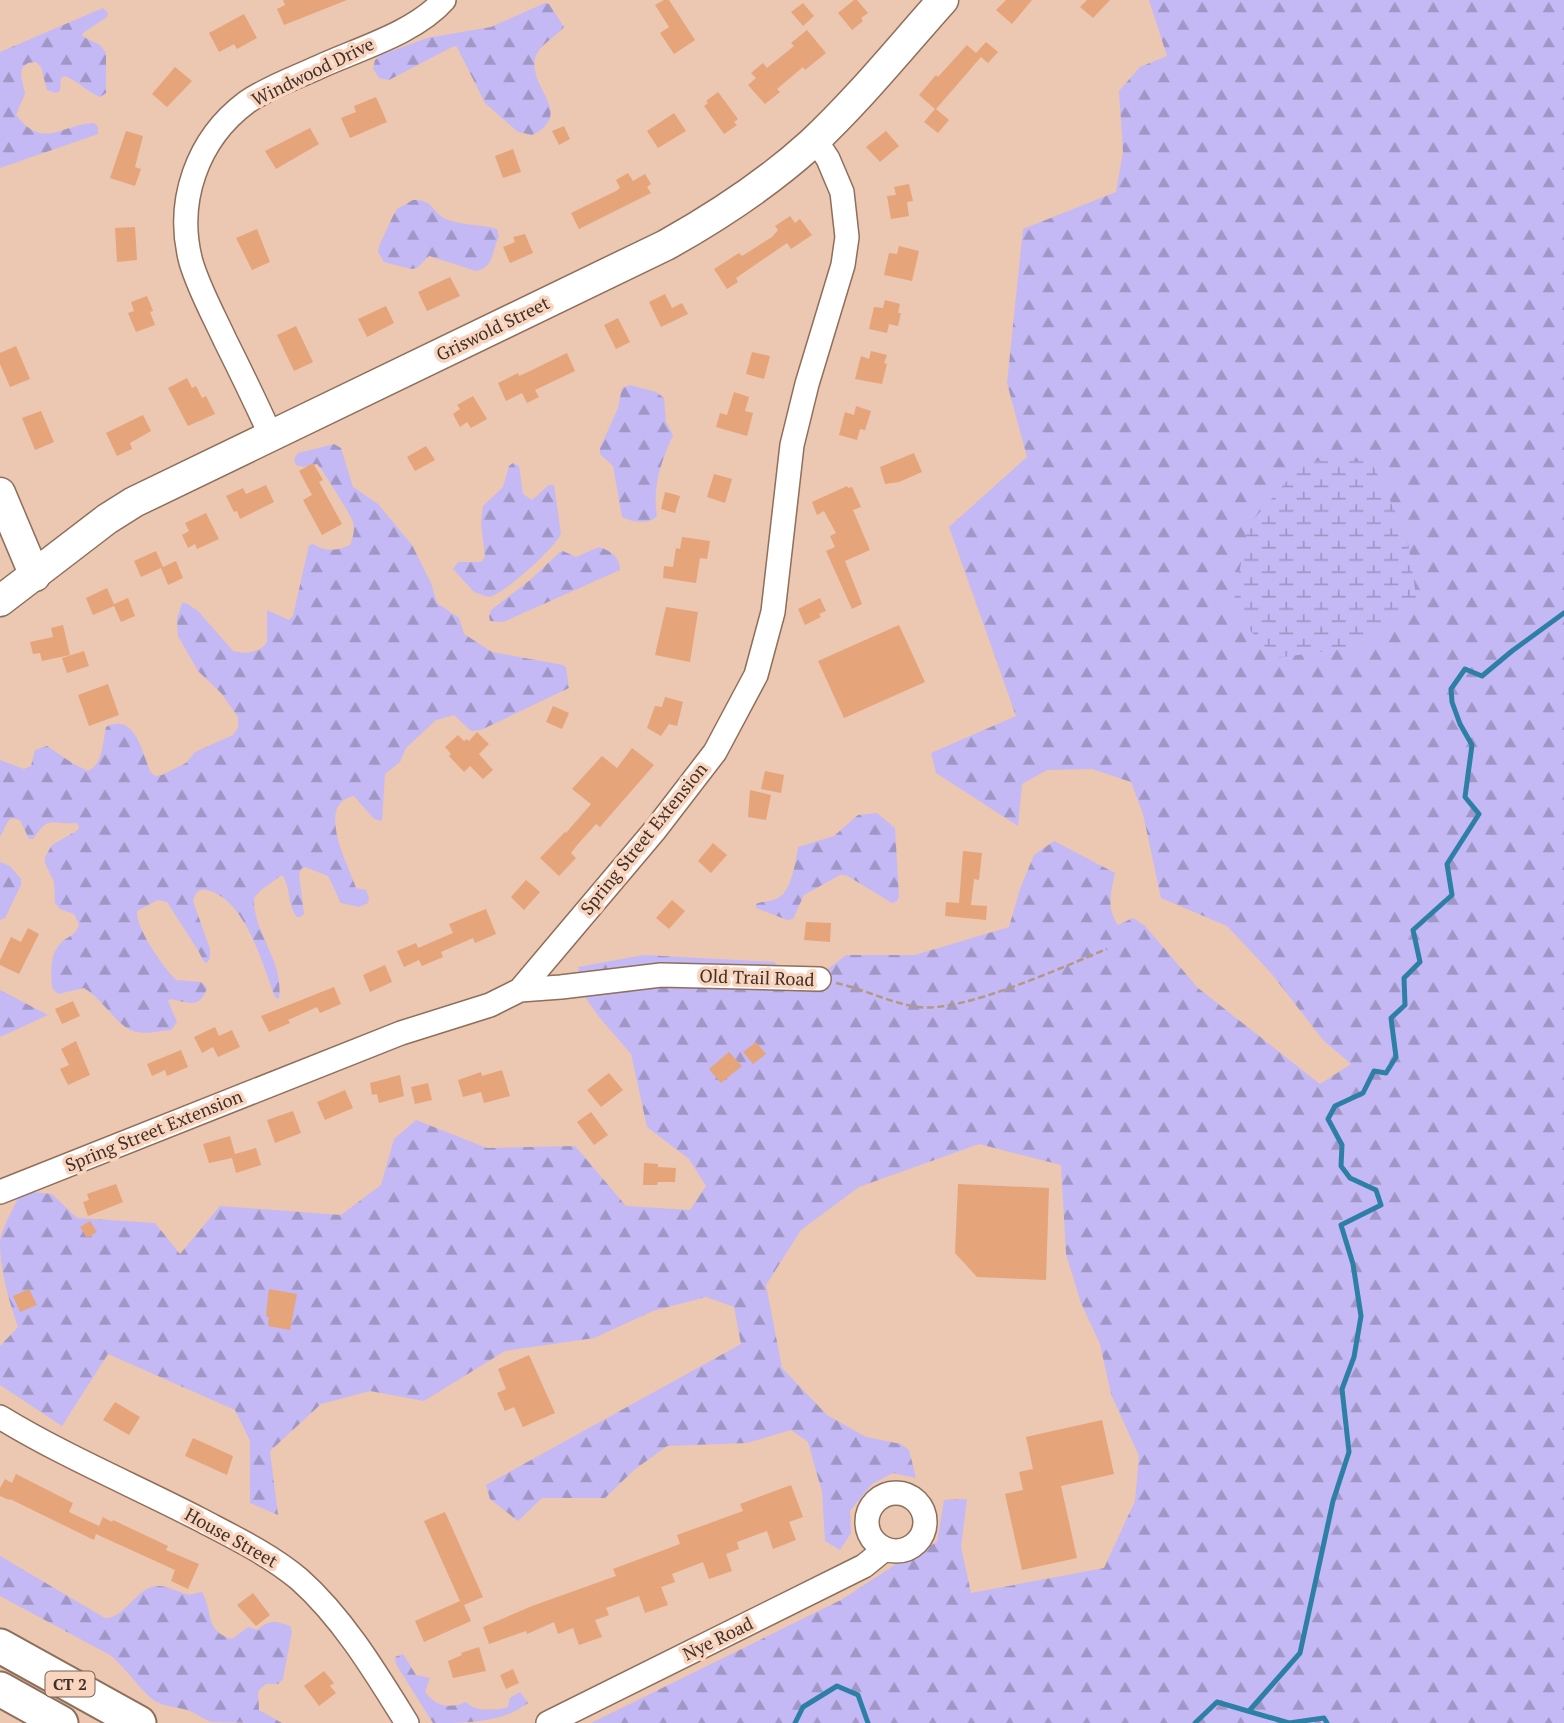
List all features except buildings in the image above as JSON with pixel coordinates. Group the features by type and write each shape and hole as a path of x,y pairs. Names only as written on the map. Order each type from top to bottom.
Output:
{"highway":[{"name":"CT 2","path":"0,1646 139,1723"},
{"name":"CT 2","path":"0,1689 61,1723"},
{"path":"29,1706 71,1723"}],"main road":[{"name":"Griswold Street","path":"0,601 120,510 666,245 743,197 815,139 853,102 943,0"},
{"path":"0,493 35,576"}],"street":[{"name":"Windwood Drive","path":"271,436 202,290 191,260 186,208 194,172 222,125 248,102 270,89 416,24 444,0"},
{"name":"Spring Street Extension","path":"0,1192 401,1033 490,1005 520,990 655,830 715,752 756,675 773,612 792,445 807,384 844,265 847,237 842,192 828,159 815,139"},
{"name":"Old Trail Road","path":"520,990 661,975 819,979"},
{"name":"House Street","path":"0,1418 46,1444 234,1538 284,1568 314,1594 343,1629 407,1723"},
{"name":"Nye Road","path":"548,1723 864,1566 885,1549"}],"path":[{"name":"Old Trail Road","path":"819,979 904,1004 940,1008 1013,985 1107,949"}],"green space":[{"path":"1149,0 1564,0 1564,1723 591,1723 841,1600 901,1561 937,1542 944,1500 967,1499 961,1547 971,1593 1104,1568 1135,1501 1139,1456 1111,1394 1100,1344 1081,1303 1066,1254 1061,1165 979,1144 859,1187 801,1230 766,1285 782,1368 827,1415 866,1437 901,1444 909,1450 916,1478 893,1473 872,1484 850,1511 851,1533 840,1550 825,1541 822,1491 808,1442 791,1430 747,1443 667,1446 634,1470 605,1498 542,1498 518,1521 490,1499 486,1485 741,1344 734,1307 706,1297 653,1311 594,1338 505,1351 424,1401 370,1391 321,1404 270,1451 278,1515 250,1503 250,1441 235,1410 108,1354 62,1426 0,1385 0,1346 18,1327 2,1264 0,1242 3,1230 21,1191 52,1194 77,1218 155,1223 180,1254 220,1206 341,1215 381,1185 394,1139 416,1120 487,1148 575,1146 626,1206 690,1210 706,1186 689,1159 647,1127 631,1054 585,997 578,967 644,955 774,962 804,988 846,955 915,955 1009,927 1034,855 1054,841 1115,873 1111,906 1118,925 1133,918 1145,926 1198,988 1320,1084 1351,1064 1323,1040 1271,973 1227,926 1161,898 1143,814 1131,782 1092,769 1047,770 1022,784 1018,826 936,773 931,753 1016,716 949,527 1027,457 1007,383 1023,229 1116,192 1123,152 1119,91 1140,67 1167,56"},
{"path":"545,3 549,4 564,27 543,45 535,59 535,70 547,100 550,118 544,127 532,135 518,132 485,103 457,47 454,46 389,80 379,78 373,69 375,60 381,55 427,38 491,27"},
{"path":"103,8 108,13 107,17 82,36 100,45 106,53 106,93 100,97 65,76 61,78 60,91 56,93 47,90 41,67 36,62 28,63 22,68 25,93 16,115 35,132 53,133 94,123 98,127 98,134 0,168 0,52"},
{"path":"413,200 429,204 441,216 452,221 497,229 499,236 492,258 486,266 476,271 429,256 417,268 411,269 384,262 378,252 379,246 393,216 397,209"},
{"path":"630,385 656,392 664,398 666,422 673,435 659,475 657,516 645,522 622,517 613,466 600,454 600,448 618,408 622,388"},
{"path":"334,444 341,448 353,487 378,504 412,545 431,583 437,603 459,618 464,634 492,652 563,665 566,667 569,688 481,730 471,731 454,715 436,720 406,748 400,762 385,774 382,821 374,819 354,796 342,801 336,811 337,837 356,888 366,890 368,903 359,907 341,903 328,876 305,867 299,874 304,914 300,917 294,912 282,875 261,890 254,898 255,911 277,971 279,999 275,997 258,951 242,919 221,896 201,890 193,901 210,949 207,963 167,902 158,900 137,911 145,937 176,980 201,982 207,988 197,1002 168,1001 177,1022 171,1030 147,1033 133,1031 121,1024 84,988 58,994 52,988 52,962 56,950 75,932 79,924 74,914 60,909 55,903 54,882 45,857 52,845 79,827 77,823 52,822 44,826 33,839 29,839 20,820 12,818 0,837 0,760 24,769 31,766 35,750 47,746 88,771 97,764 106,727 116,724 131,729 150,771 155,776 186,763 195,752 233,735 238,728 238,717 221,693 198,671 178,636 177,619 182,603 198,611 233,651 242,653 256,651 267,642 267,610 289,620 293,616 309,545 336,549 350,545 353,537 354,525 351,518 320,467 317,464 303,467 296,465 294,459 298,453"},
{"path":"1304,461 1371,461 1407,536 1417,602 1357,647 1276,658 1232,611 1248,526"},
{"path":"513,463 519,466 523,494 532,500 549,485 554,485 561,534 528,570 506,588 489,597 474,592 453,569 458,562 481,562 485,557 481,523 483,506 503,487 509,466"},
{"path":"599,547 614,555 620,570 503,622 490,621 491,610 530,580 560,552 576,557"},
{"path":"877,813 895,828 899,897 897,901 892,903 846,875 840,875 804,895 793,919 787,920 756,908 756,904 783,895 792,876 798,847 834,836 858,815"},
{"path":"0,862 10,866 21,879 21,885 5,918 0,920"},
{"path":"0,990 48,1015 0,1037"},
{"path":"0,1556 105,1618 117,1615 143,1591 159,1586 188,1594 202,1592 213,1626 223,1636 232,1639 248,1627 258,1630 273,1622 290,1626 292,1631 283,1679 278,1684 266,1684 258,1691 259,1710 282,1723 211,1722 187,1710 155,1701 110,1655 0,1596"},
{"path":"403,1654 416,1675 430,1678 425,1692 439,1704 454,1706 466,1702 480,1709 498,1709 508,1707 510,1698 520,1692 528,1703 507,1715 495,1718 433,1723 396,1664 395,1657"}],"waterway":[{"path":"1249,1711 1300,1653 1333,1501 1349,1452 1342,1389 1354,1357 1361,1316 1353,1264 1341,1225 1381,1205 1376,1190 1350,1178 1341,1166 1342,1145 1328,1119 1335,1106 1363,1093 1374,1071 1386,1073 1396,1057 1391,1018 1405,1005 1404,978 1420,962 1413,930 1452,895 1447,864 1479,814 1465,797 1472,745 1460,724 1452,702 1451,689 1465,669 1482,676 1564,613"},
{"path":"795,1723 803,1707 837,1686 858,1695 868,1723"},
{"path":"1195,1723 1217,1702 1289,1723 1324,1718 1327,1723"}]}
